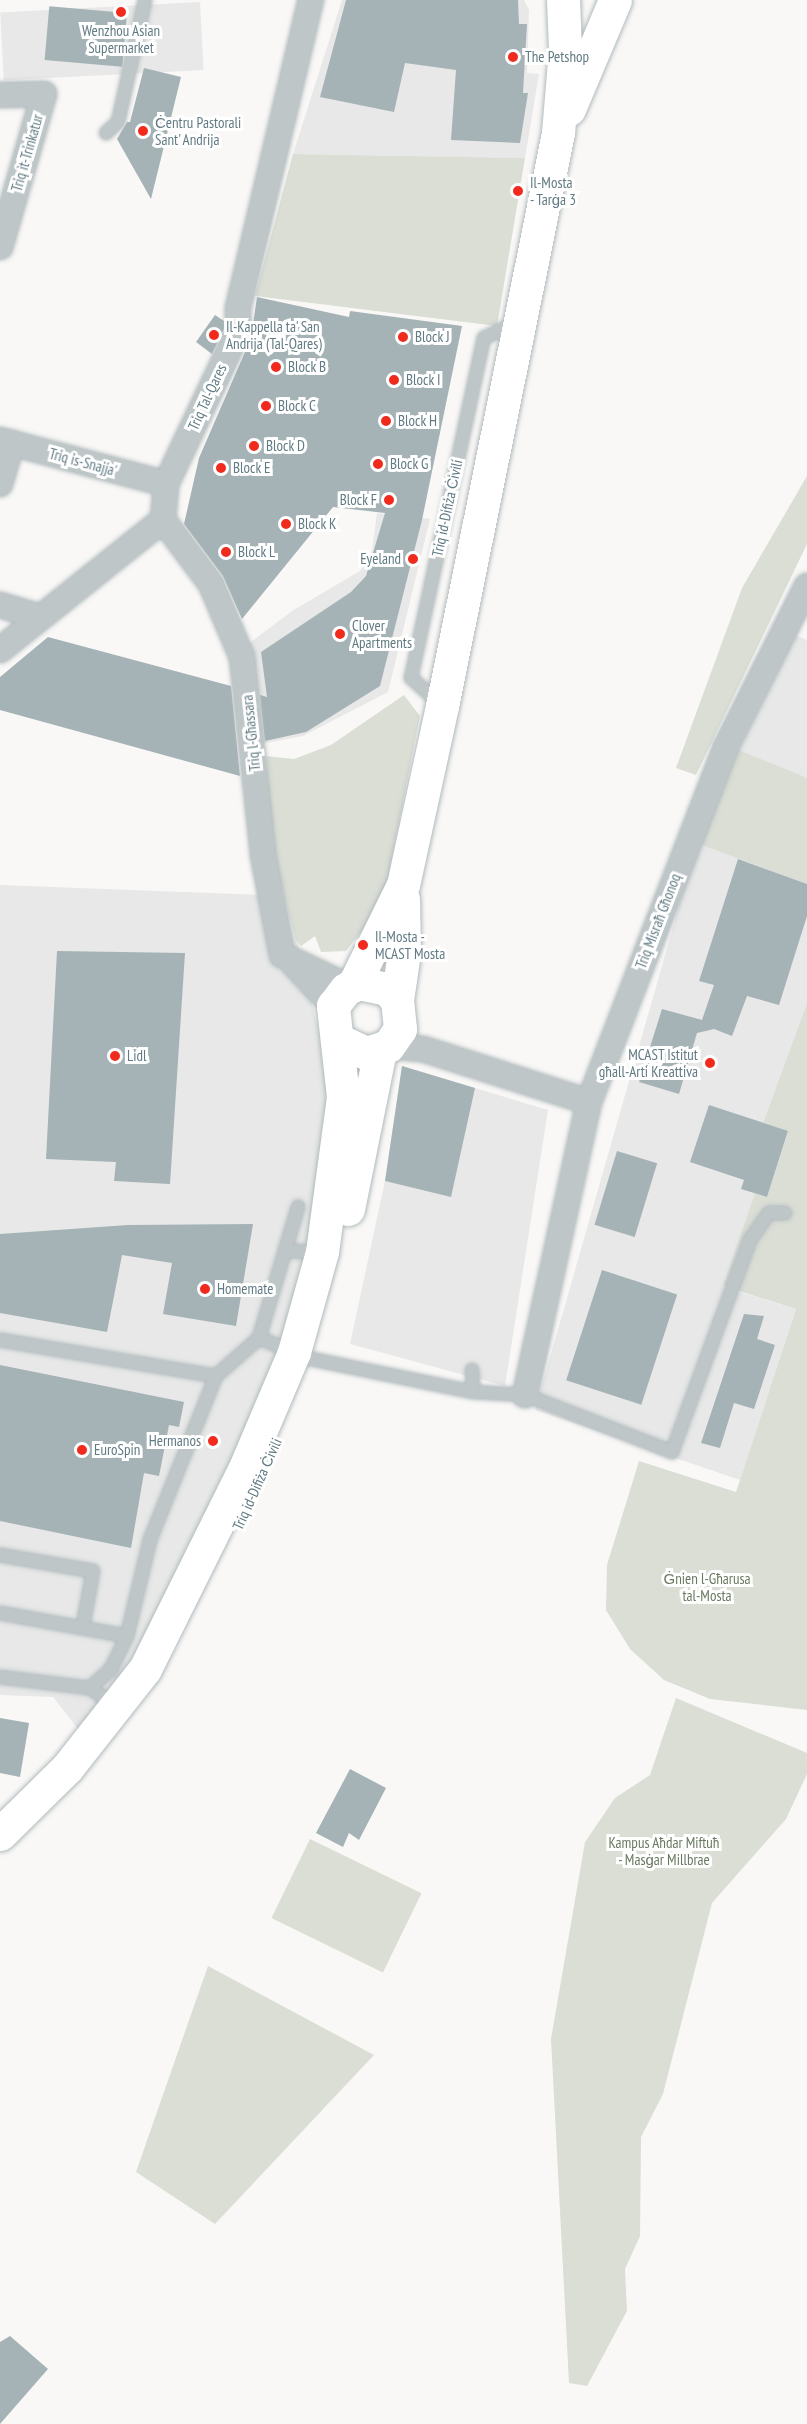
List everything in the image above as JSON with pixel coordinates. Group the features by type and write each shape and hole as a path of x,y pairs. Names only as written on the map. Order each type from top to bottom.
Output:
{"main road":[{"name":"Triq id-Difiża Ċivili","path":"0,1851 37,1816 156,1677 208,1590 251,1502 302,1356 355,1182 384,1048 400,1029 399,1007 404,952 403,885 522,320 558,133 565,49 563,0"},
{"name":"Triq id-Difiża Ċivili","path":"558,133 615,0"},
{"name":"Triq id-Difiża Ċivili","path":"0,1834 67,1768 102,1697 145,1668 194,1579 302,1356 322,1252 344,1097 340,1041 333,1028 345,992 403,885"},
{"path":"345,992 374,983 399,1007"},
{"path":"340,1041 359,1051 384,1048"}],"street":[{"name":"Triq Tal-Qares","path":"163,520 166,484 238,332 238,308 310,0"},
{"name":"Triq it-Trinkatur","path":"0,95 44,94 0,248"},
{"name":"Triq is-Snajja'","path":"6,442 166,484"},
{"path":"0,484 6,442"},
{"path":"0,650 163,520"},
{"name":"Triq l-Għassara","path":"163,520 211,584 242,657 263,855 287,958 336,976 345,992"},
{"name":"Triq Misraħ Għonoq","path":"525,1395 589,1102 726,747 807,586"},
{"path":"0,605 40,617"},
{"path":"399,1007 423,1049"},
{"path":"384,1048 423,1049 589,1102"}],"lane":[{"path":"106,133 118,122 145,0"},
{"path":"0,1677 102,1697 111,1669 127,1636 150,1540 216,1376 259,1338 288,1251 298,1207"},
{"path":"259,1338 302,1356 473,1392 525,1395 672,1452 750,1239 770,1213 785,1213"},
{"path":"288,1251 322,1252"},
{"path":"0,1340 216,1376"},
{"path":"472,1370 473,1392"},
{"path":"0,1555 93,1571 83,1626"},
{"path":"0,1613 83,1626 127,1636"}],"shaded area":[{"path":"342,0 524,0 529,10 527,73 539,74 525,158 293,154"},
{"path":"200,2 204,70 4,80 0,12"},
{"name":"Clover Apartments","path":"377,513 430,519 388,692 303,736 261,744 243,648 292,611 360,571 372,551"},
{"name":"MCAST Istitut għall-Arti Kreattiva","path":"795,635 807,640 807,1003 763,1123 788,1131 767,1197 755,1194 723,1287 796,1309 740,1480 535,1410 702,826"},
{"path":"0,885 287,896 336,1108 279,1378 150,1639 82,1734 53,1697 0,1695"},
{"path":"402,1066 548,1110 505,1386 350,1344 385,1181"}],"green space":[{"path":"293,154 525,158 497,326 255,296"},
{"path":"807,476 807,544 696,775 676,768 742,588"},
{"path":"404,695 420,716 383,903 346,951 321,952 315,936 301,946 296,940 272,850 266,756 294,759 331,745"},
{"path":"736,749 807,778 807,884 697,843"},
{"name":"Ġnien l-Għarusa tal-Mosta","path":"807,1003 807,1710 710,1699 664,1680 630,1649 606,1610 607,1565 639,1461 736,1492 740,1480 796,1309 723,1286 755,1193 767,1197 788,1132 763,1123"},
{"name":"Kampus Aħdar Miftuħ - Masġar Millbrae","path":"676,1698 807,1753 807,1774 786,1819 712,1903 663,2094 641,2137 640,2236 625,2269 627,2311 587,2386 569,2383 551,2039 585,1842 615,1798 650,1775"},
{"path":"310,1839 421,1893 383,1972 271,1918"},
{"path":"208,1966 374,2055 215,2224 136,2172"}],"building":[{"path":"346,0 518,0 519,24 527,24 523,93 528,93 520,143 451,140 456,70 405,63 394,112 320,97"},
{"path":"49,6 127,13 122,67 45,60"},
{"name":"Ċentru Pastorali Sant' Andrija","path":"144,68 181,77 151,199 117,139 127,122 130,122"},
{"path":"257,297 349,317 350,311 462,326 422,520 380,686 306,732 265,741 260,695 267,697 261,652 351,592 366,576 385,513 333,507 242,619 223,576 184,524 199,458 251,338"},
{"name":"Il-Kappella ta' San Andrija (Tal-Qares)","path":"215,315 224,321 224,329 212,354 196,342"},
{"path":"48,637 231,686 240,776 0,710 0,677"},
{"path":"738,859 807,884 807,916 779,1005 747,996 732,1036 714,1029 697,1033 679,1094 639,1082 662,1009 702,1020 714,985 699,981"},
{"name":"Lidl","path":"57,951 185,953 170,1184 114,1181 116,1162 46,1159"},
{"path":"402,1066 475,1088 451,1197 385,1181"},
{"path":"709,1105 788,1131 767,1197 741,1189 744,1180 690,1162"},
{"path":"617,1151 657,1163 635,1237 594,1225"},
{"path":"253,1224 236,1326 163,1314 172,1263 122,1255 107,1332 0,1313 0,1234 128,1225"},
{"path":"602,1270 677,1294 641,1405 566,1380"},
{"path":"744,1314 764,1316 757,1339 775,1345 754,1409 734,1403 720,1448 701,1443"},
{"name":"EuroSpin","path":"0,1365 184,1402 179,1427 169,1425 159,1476 144,1473 131,1548 0,1521"},
{"path":"0,1718 29,1723 20,1777 0,1773"},
{"path":"350,1769 386,1788 359,1840 349,1833 343,1847 316,1833"},
{"path":"10,2336 48,2369 0,2424 0,2342"}],"place":[{"name":"Wenzhou Asian Supermarket","path":"121,12"},
{"name":"The Petshop","path":"513,57"},
{"name":"Ċentru Pastorali Sant' Andrija","path":"143,131"},
{"name":"Il-Mosta - Tarġa 3","path":"518,191"},
{"name":"Il-Kappella ta' San Andrija (Tal-Qares)","path":"214,335"},
{"name":"Block J","path":"403,337"},
{"name":"Block B","path":"276,367"},
{"name":"Block I","path":"394,380"},
{"name":"Block C","path":"266,406"},
{"name":"Block H","path":"386,421"},
{"name":"Block D","path":"254,446"},
{"name":"Block G","path":"378,464"},
{"name":"Block E","path":"221,468"},
{"name":"Block F","path":"389,500"},
{"name":"Block K","path":"286,524"},
{"name":"Block L","path":"226,552"},
{"name":"Eyeland","path":"413,559"},
{"name":"Clover Apartments","path":"340,634"},
{"name":"Il-Mosta - MCAST Mosta","path":"363,945"},
{"name":"Lidl","path":"115,1056"},
{"name":"MCAST Istitut għall-Arti Kreattiva","path":"710,1063"},
{"name":"Homemate","path":"205,1289"},
{"name":"Hermanos","path":"213,1441"},
{"name":"EuroSpin","path":"82,1450"}]}
